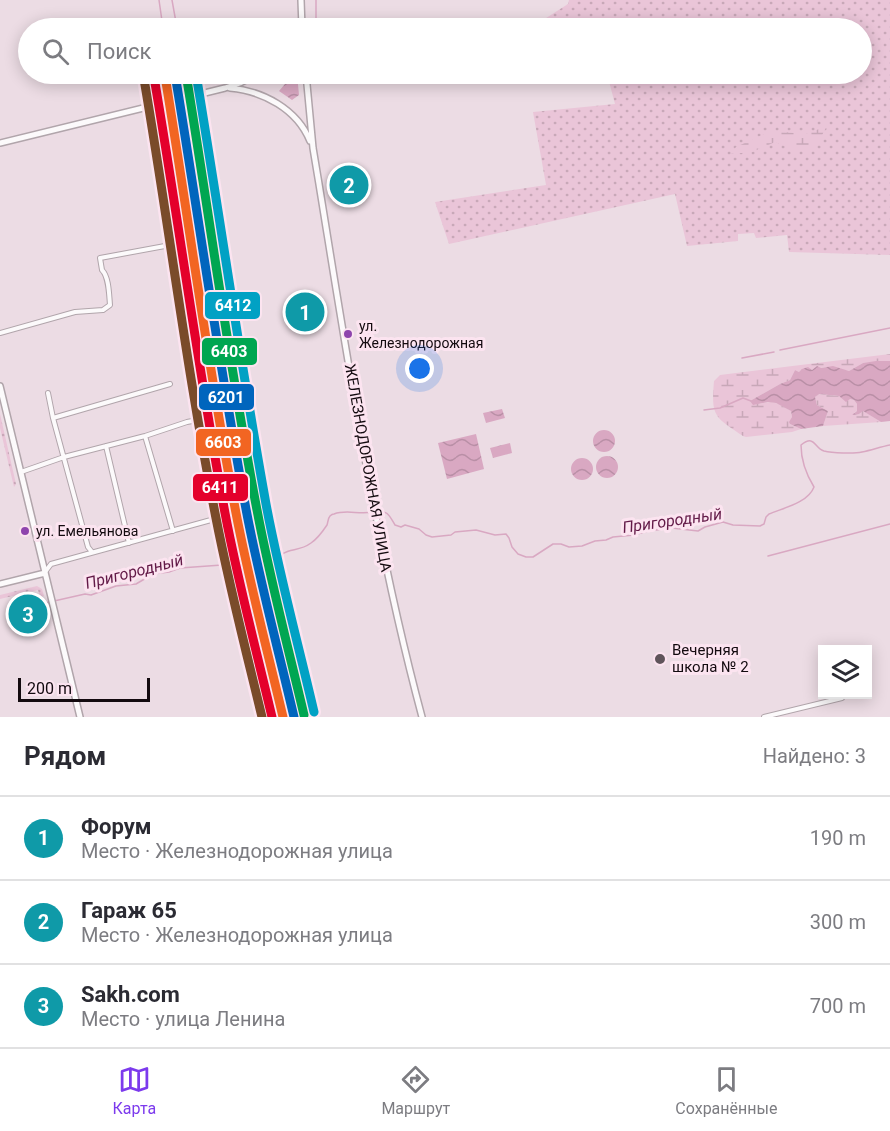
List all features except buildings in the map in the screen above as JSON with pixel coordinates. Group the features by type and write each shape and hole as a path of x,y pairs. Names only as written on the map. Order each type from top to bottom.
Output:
{"main road":[{"path":"301,0 301,18"},
{"path":"1,142 237,84"},
{"name":"ЖЕЛЕЗНОДОРОЖНАЯ УЛИЦА","path":"307,84 313,148 372,500 394,605 422,717"},
{"path":"225,88 255,93 283,107 305,131 313,148"},
{"path":"0,386 80,717"},
{"path":"0,584 45,573"}],"street":[{"path":"0,333 75,312 103,310 110,305 100,258 192,241"},
{"path":"52,418 170,384"},
{"path":"48,393 52,418 88,547 92,552"},
{"path":"21,471 187,422 213,417"},
{"path":"145,436 173,531"},
{"path":"106,446 129,543"},
{"path":"45,573 51,564 211,520 214,515"},
{"path":"764,717 838,699"}],"green space":[{"path":"569,0 890,0 890,255 789,252 787,235 756,238 754,233 738,234 738,241 687,246 675,194 449,244 435,202 546,185 533,112 615,104 610,84 872,84 872,18 546,18 568,4"},
{"path":"827,126 817,143 807,149 796,150 775,142 752,152 731,154 736,147 771,131 806,134"},
{"path":"890,354 890,361 863,363 849,371 826,367 799,372 795,370 790,380 750,401 760,404 774,403 791,411 790,424 801,429 792,432 746,437 720,419 714,409 714,381 720,375"},
{"path":"818,394 854,400 857,404 857,411 854,413 859,414 862,410 881,422 823,426 828,411 817,405 815,397"},
{"path":"0,414 16,484 14,487 0,428"},
{"path":"37,586 42,589 44,596 40,597 38,590 0,599 0,595"}],"water":[{"path":"285,84 298,84 299,95 292,100 279,91"},
{"path":"890,361 890,421 881,422 863,411 852,415 857,411 857,404 854,400 850,399 846,402 839,396 819,394 815,397 817,405 828,411 823,426 801,429 790,424 791,411 776,403 753,405 750,401 790,380 795,370 799,372 808,367 812,370 817,366 821,368 833,366 849,371 863,363"},
{"path":"502,409 505,418 486,423 483,413"},
{"path":"604,430 614,437 615,441 608,451 604,452 594,445 593,441 600,431"},
{"path":"476,434 484,469 447,479 438,443"},
{"path":"510,443 512,453 493,458 490,448"},
{"path":"607,456 617,463 618,467 611,477 607,478 597,471 596,467 603,457"},
{"path":"582,458 592,465 593,469 586,479 582,480 572,473 571,469 578,459"}],"waterway":[{"path":"159,0 162,18"},
{"path":"172,0 175,18"},
{"path":"316,0 316,18"},
{"path":"186,84 188,94"},
{"path":"185,110 189,99"},
{"path":"780,350 890,328"},
{"path":"742,358 774,352"},
{"path":"704,410 720,408 743,398 751,401"},
{"name":"Пригородный","path":"377,511 386,513 395,525 419,529 432,537 476,530 495,535 506,534 518,554 533,557 553,544 569,547 582,546 595,541 648,531 672,528 698,531 723,522 733,525 760,526 764,524 769,514 801,501 811,493 814,487 806,472 801,445 812,441 824,451 843,453 858,453 890,445"},
{"name":"Пригородный","path":"54,601 85,594 91,595 116,586 136,584 153,574 180,568 222,565 256,572 273,568 285,552 311,543 322,532 331,515 344,512 372,512"},
{"path":"768,556 890,524"},
{"name":"Пригородный","path":"42,603 50,602"}],"transit line":[{"path":"145,84 206,463 226,568 262,717"},
{"name":"6411","path":"155,84 225,513 272,717"},
{"name":"6603","path":"166,84 226,459 247,564 283,717"},
{"name":"6201","path":"177,84 246,509 294,717"},
{"name":"6403","path":"188,84 247,456 268,562 304,715"},
{"name":"6412","path":"198,84 266,504 314,712"}],"place":[{"name":"Гараж 65","path":"349,185"},
{"name":"Форум","path":"305,312"},
{"name":"ул. Железнодорожная","path":"348,334"},
{"name":"ул. Емельянова","path":"25,531"},
{"name":"Sakh.com","path":"28,614"},
{"name":"Вечерняя школа № 2","path":"660,659"}]}
